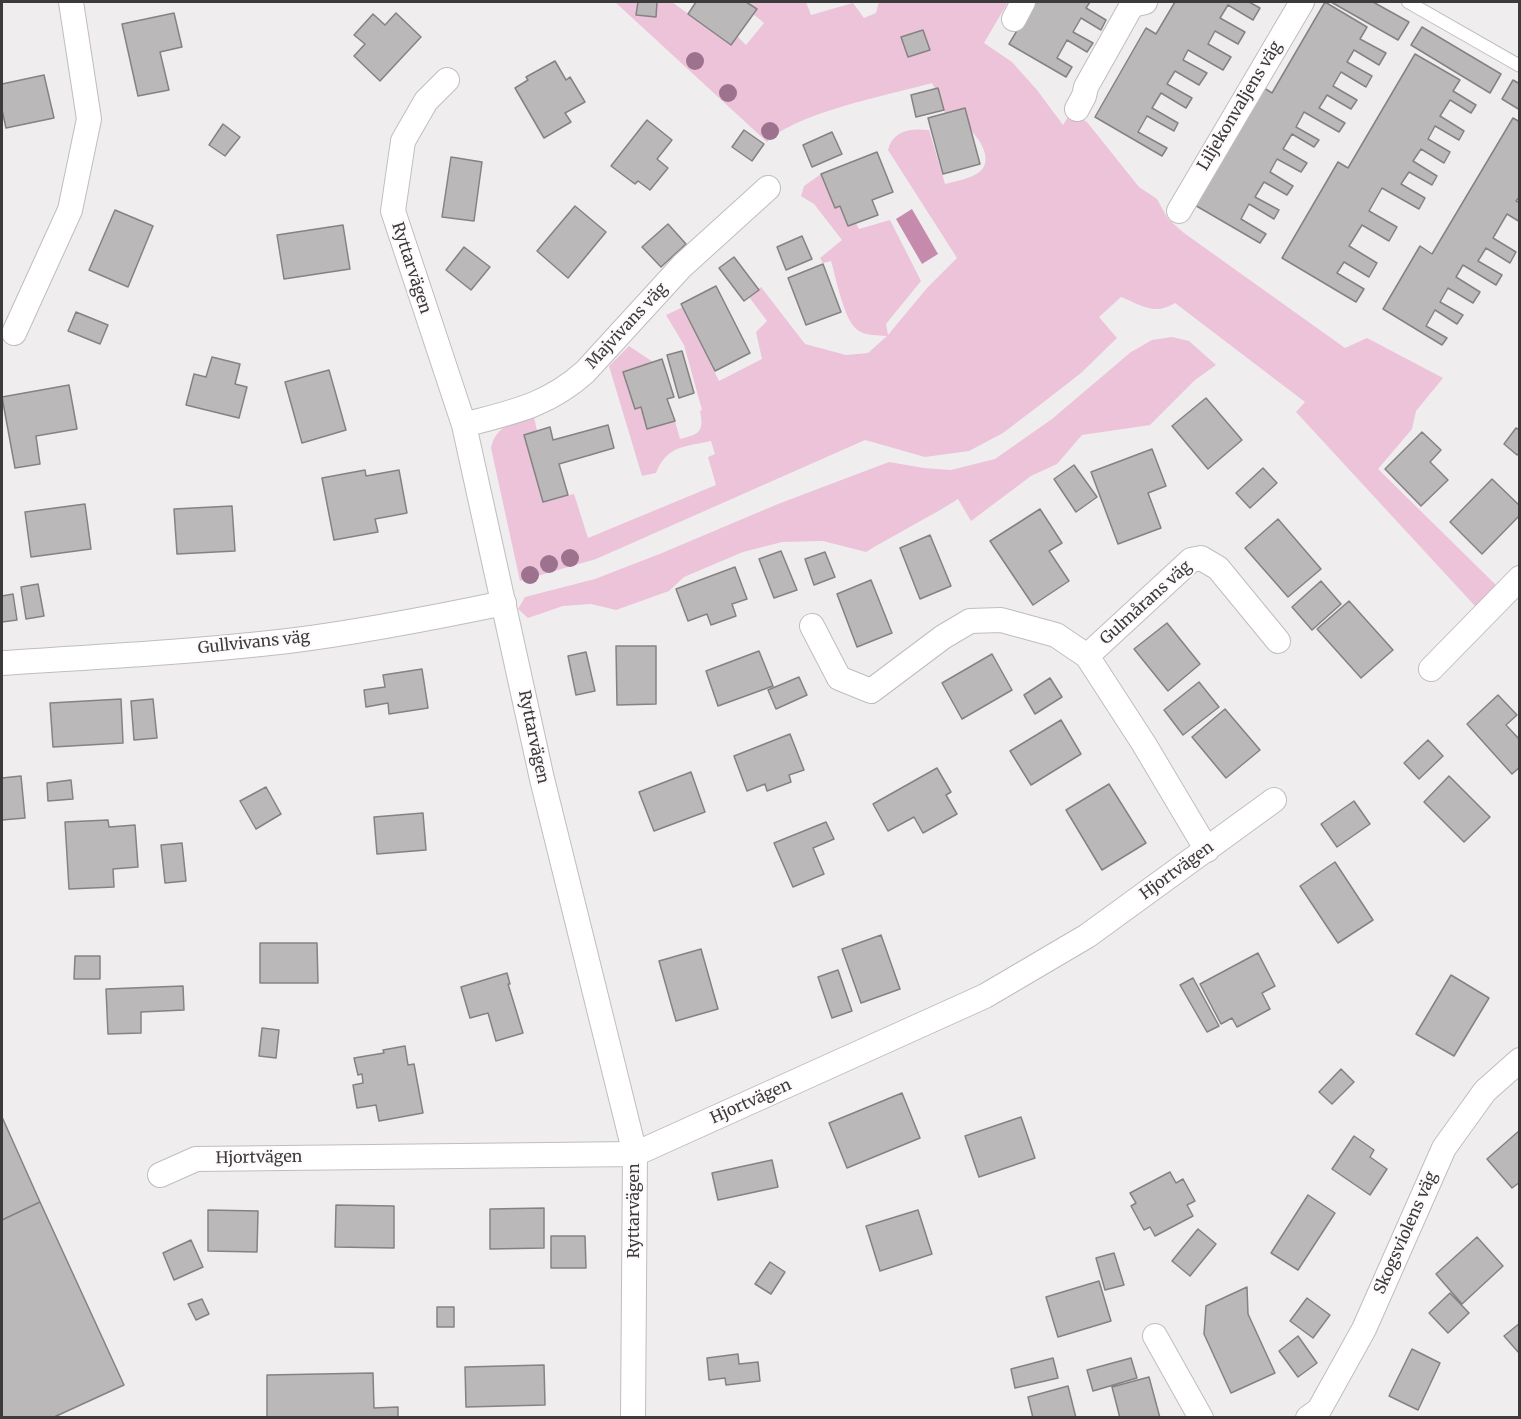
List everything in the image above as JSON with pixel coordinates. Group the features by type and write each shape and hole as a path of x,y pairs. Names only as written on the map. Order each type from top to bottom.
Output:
{"street":[{"path":"14,333 70,210 89,119 71,2"},
{"path":"1077,109 1086,87 1132,5 1145,2"},
{"name":"Liljekonvaljens väg","path":"1179,211 1302,2"},
{"name":"Ryttarvägen","path":"447,80 426,100 403,141 393,211 464,425 542,780 634,1154 633,1418"},
{"name":"Majvivans väg","path":"464,425 545,401 567,388 585,372 682,266 768,188"},
{"name":"Gulmårans väg","path":"1087,657 1177,572 1191,560 1201,558 1218,568 1278,641"},
{"path":"1431,669 1520,578"},
{"name":"Gullvivans väg","path":"2,663 154,654 288,640 398,625 504,603"},
{"name":"Gulmårans väg","path":"812,626 839,678 871,691 970,621 1001,620 1056,635 1087,657 1144,744 1207,850"},
{"name":"Hjortvägen","path":"160,1175 196,1159 634,1154 985,996 1086,936 1274,800"},
{"name":"Skogsviolens väg","path":"1308,1418 1319,1410 1364,1329 1444,1148 1485,1091 1520,1060"},
{"path":"1155,1336 1201,1418"}],"lane":[{"path":"1408,2 1520,66"}],"shaded area":[{"path":"615,2 672,2 731,45 737,36 746,45 764,23 753,14 756,9 746,2 806,2 811,15 853,3 864,18 876,13 879,2 1008,2 984,43 1012,62 1037,90 1063,125 1071,112 1087,122 1139,187 1157,199 1168,219 1184,233 1345,348 1367,338 1443,378 1416,411 1412,429 1378,469 1496,585 1475,606 1296,412 1305,402 1175,303 1161,309 1154,309 1121,297 1099,317 1117,338 1081,373 1045,401 1003,433 969,451 925,457 865,440 596,559 520,581 491,448 493,440 501,430 512,423 534,417 537,431 524,435 543,502 574,494 588,538 716,485 708,457 715,454 711,441 685,446 671,452 660,464 656,473 642,476 609,366 629,346 653,362 624,372 635,409 641,407 647,429 675,421 680,439 699,431 701,428 700,411 702,410 684,345 666,315 683,307 719,381 762,359 756,332 767,321 749,297 761,287 805,344 846,355 868,353 887,336 862,333 849,319 831,261 823,263 820,258 842,240 814,204 801,196 804,186 821,174 835,208 840,206 848,226 856,223 859,229 890,220 921,281 886,324 888,335 927,288 957,258 888,150 890,143 898,134 909,130 929,130 945,184 971,177 983,168 986,161 985,153 971,129 965,108 945,114 938,88 935,89 932,83 821,113 781,131 767,142"},
{"path":"912,209 938,254 922,264 896,219"},
{"path":"1172,337 1189,341 1216,365 1195,380 1150,425 1082,435 1057,464 1031,476 971,521 958,499 866,552 823,541 782,542 743,552 684,577 669,591 616,610 591,604 563,606 528,618 518,609 525,597 595,579 778,504 889,462 951,470 995,459 1052,419 1131,352 1152,340"}],"building":[{"path":"638,2 657,2 656,17 636,15"},
{"path":"696,2 746,2 757,9 731,45 688,14"},
{"path":"1034,2 1090,2 1086,8 1106,20 1101,30 1081,18 1073,32 1093,43 1087,52 1067,40 1057,58 1072,67 1066,77 1009,44"},
{"path":"1175,2 1249,2 1260,8 1253,20 1228,5 1220,18 1245,32 1238,44 1215,31 1208,44 1231,57 1223,70 1188,50 1183,60 1207,73 1199,85 1175,71 1167,84 1192,98 1186,108 1161,93 1152,108 1178,123 1174,131 1147,116 1138,132 1167,148 1162,156 1095,117 1146,28 1156,34"},
{"path":"1325,2 1367,27 1360,39 1386,53 1379,65 1354,50 1347,62 1372,76 1366,87 1341,72 1333,86 1357,100 1351,109 1327,95 1319,108 1345,123 1339,132 1304,112 1296,127 1319,140 1314,147 1292,134 1283,149 1307,163 1301,172 1277,159 1270,172 1293,186 1287,195 1264,182 1255,197 1279,210 1274,219 1249,204 1241,219 1266,234 1260,243 1193,204 1261,86 1272,93"},
{"path":"1331,2 1373,2 1409,22 1398,40"},
{"path":"174,13 182,47 160,52 169,90 138,96 122,24"},
{"path":"396,13 421,37 380,81 354,56 365,44 354,35 373,14 385,25"},
{"path":"1422,27 1501,74 1490,93 1411,45"},
{"path":"923,30 930,50 908,57 901,37"},
{"path":"1415,54 1460,80 1453,91 1476,105 1471,113 1450,100 1440,116 1464,131 1459,140 1435,126 1428,139 1450,152 1444,163 1421,149 1413,161 1437,176 1432,185 1409,172 1401,184 1425,198 1419,209 1382,188 1369,211 1397,227 1389,241 1362,225 1349,246 1377,263 1369,277 1344,262 1337,273 1364,289 1356,302 1282,258 1338,162 1348,168"},
{"path":"555,61 566,80 570,77 585,102 565,113 571,122 544,138 515,88 528,80 526,77"},
{"path":"44,75 54,118 6,128 2,110 2,84"},
{"path":"1513,80 1520,84 1520,110 1502,99"},
{"path":"938,88 944,110 916,117 911,95"},
{"path":"965,108 980,164 943,174 928,118"},
{"path":"1513,118 1520,122 1520,196 1516,201 1520,203 1520,222 1507,214 1493,238 1516,252 1510,263 1486,248 1478,261 1502,275 1496,285 1463,265 1456,277 1480,292 1473,303 1448,288 1440,302 1463,315 1457,324 1435,310 1426,326 1447,338 1442,345 1383,309 1420,246 1432,254"},
{"path":"647,120 672,140 657,159 668,168 650,190 638,181 635,184 611,166"},
{"path":"223,124 240,137 225,156 209,145"},
{"path":"744,130 764,144 752,161 732,147"},
{"path":"832,132 842,154 812,167 803,145"},
{"path":"877,152 893,192 872,200 878,215 848,226 840,206 835,208 821,174"},
{"path":"451,157 482,162 474,221 442,217"},
{"path":"575,206 606,232 568,278 537,251"},
{"path":"115,210 153,226 128,287 89,270"},
{"path":"668,224 686,244 661,267 642,247"},
{"path":"343,225 350,269 284,279 277,235"},
{"path":"802,236 812,259 786,270 777,247"},
{"path":"464,247 490,267 471,290 446,270"},
{"path":"734,257 759,290 744,301 719,268"},
{"path":"823,264 841,312 806,325 788,278"},
{"path":"716,286 750,353 715,371 681,304"},
{"path":"76,312 108,325 100,344 68,331"},
{"path":"682,351 694,393 679,398 667,355"},
{"path":"212,357 240,364 235,384 247,387 239,418 186,405 194,374 206,377"},
{"path":"662,359 674,397 667,399 675,421 647,429 641,407 635,409 623,372"},
{"path":"329,370 346,430 302,443 285,382"},
{"path":"69,385 77,429 36,436 40,464 15,468 2,397"},
{"path":"1206,398 1242,440 1208,469 1172,426"},
{"path":"608,425 614,448 559,464 568,495 543,502 524,435 550,427 553,440"},
{"path":"1516,428 1520,430 1520,452 1517,455 1504,444"},
{"path":"1422,432 1441,450 1430,462 1448,480 1421,506 1385,469"},
{"path":"1152,449 1166,486 1148,493 1161,528 1118,544 1091,472"},
{"path":"1074,465 1097,497 1076,512 1054,479"},
{"path":"1263,468 1277,483 1250,508 1236,493"},
{"path":"365,470 366,476 399,470 407,513 375,519 378,532 334,540 322,478"},
{"path":"1492,479 1520,506 1520,515 1482,554 1450,522"},
{"path":"85,504 91,549 31,557 25,512"},
{"path":"232,506 235,551 177,554 174,509"},
{"path":"1040,509 1062,543 1049,551 1069,581 1033,605 990,541"},
{"path":"1278,519 1321,569 1288,597 1245,548"},
{"path":"930,535 951,586 920,599 900,548"},
{"path":"781,551 797,590 774,598 759,559"},
{"path":"825,552 835,577 814,585 805,559"},
{"path":"735,567 747,599 732,604 736,616 711,625 707,614 688,621 676,589"},
{"path":"871,580 892,633 857,647 837,594"},
{"path":"1321,581 1341,604 1312,630 1292,607"},
{"path":"38,584 44,616 26,619 21,587"},
{"path":"13,594 17,620 2,622 2,596"},
{"path":"1349,601 1393,650 1361,678 1317,629"},
{"path":"1167,623 1200,664 1168,691 1134,649"},
{"path":"616,646 656,646 656,704 617,705"},
{"path":"759,651 773,686 718,706 706,671"},
{"path":"586,652 595,691 576,695 568,656"},
{"path":"992,654 1012,690 962,719 942,683"},
{"path":"422,669 428,708 389,714 388,703 366,707 364,690 385,687 383,675"},
{"path":"799,677 807,695 776,709 768,690"},
{"path":"1050,678 1062,697 1035,714 1024,695"},
{"path":"1199,682 1219,707 1183,735 1164,710"},
{"path":"1498,695 1517,715 1506,725 1520,740 1520,767 1512,774 1467,724"},
{"path":"121,699 123,743 53,747 50,703"},
{"path":"153,699 157,738 134,740 131,701"},
{"path":"1225,709 1260,750 1226,778 1192,737"},
{"path":"1061,720 1081,754 1031,785 1010,751"},
{"path":"790,734 804,770 789,775 791,782 767,791 765,784 747,791 734,756"},
{"path":"1428,740 1443,756 1419,779 1404,763"},
{"path":"937,768 951,792 946,795 957,814 923,833 914,817 888,831 873,804"},
{"path":"691,772 705,812 654,831 639,792"},
{"path":"21,776 25,818 2,820 2,778"},
{"path":"1449,776 1490,817 1464,842 1424,802"},
{"path":"71,780 73,799 48,801 47,783"},
{"path":"1109,784 1146,843 1102,870 1066,810"},
{"path":"266,787 281,814 256,829 240,801"},
{"path":"1354,801 1370,824 1337,847 1321,824"},
{"path":"423,813 426,850 377,854 374,817"},
{"path":"108,820 109,827 135,825 138,867 113,869 114,887 69,889 65,822"},
{"path":"826,822 834,839 813,848 824,874 793,887 774,843"},
{"path":"182,843 186,881 165,883 161,845"},
{"path":"1335,862 1373,920 1338,943 1300,886"},
{"path":"881,935 900,989 861,1003 842,949"},
{"path":"260,943 317,943 318,983 260,983"},
{"path":"701,949 718,1009 676,1021 659,961"},
{"path":"1258,953 1275,986 1262,993 1270,1009 1237,1027 1232,1018 1221,1024 1200,984"},
{"path":"75,956 100,956 100,979 74,979"},
{"path":"838,970 852,1011 832,1018 818,977"},
{"path":"507,973 510,984 508,984 523,1033 496,1041 488,1013 470,1018 461,987"},
{"path":"1451,975 1489,998 1454,1056 1416,1034"},
{"path":"1193,978 1219,1026 1207,1032 1180,985"},
{"path":"183,986 184,1010 141,1012 141,1033 108,1034 106,989"},
{"path":"262,1028 279,1030 276,1058 259,1056"},
{"path":"405,1046 408,1065 414,1064 423,1113 379,1121 376,1105 357,1108 353,1085 363,1083 362,1074 358,1075 354,1058 384,1053 383,1050"},
{"path":"1341,1069 1354,1082 1332,1104 1319,1092"},
{"path":"902,1093 920,1138 847,1168 829,1123"},
{"path":"2,1117 40,1202 2,1220"},
{"path":"1021,1117 1035,1158 979,1177 965,1136"},
{"path":"1520,1130 1520,1182 1512,1188 1487,1159"},
{"path":"1354,1136 1374,1150 1370,1157 1387,1169 1370,1195 1332,1169"},
{"path":"772,1160 778,1187 718,1200 712,1173"},
{"path":"1170,1172 1176,1183 1183,1179 1195,1201 1187,1205 1193,1216 1155,1236 1150,1227 1144,1230 1131,1206 1136,1203 1130,1193"},
{"path":"1308,1195 1335,1213 1298,1270 1271,1253"},
{"path":"40,1202 124,1385 52,1418 2,1418 2,1220"},
{"path":"336,1205 394,1206 394,1248 335,1247"},
{"path":"544,1208 544,1248 490,1249 490,1209"},
{"path":"208,1210 258,1211 257,1252 208,1251"},
{"path":"918,1210 932,1254 880,1271 866,1226"},
{"path":"1198,1229 1216,1244 1190,1276 1172,1261"},
{"path":"551,1236 585,1236 586,1268 551,1268"},
{"path":"1477,1237 1503,1266 1462,1304 1436,1274"},
{"path":"191,1240 203,1267 174,1280 163,1253"},
{"path":"1114,1253 1124,1285 1105,1290 1096,1258"},
{"path":"770,1262 785,1272 771,1294 755,1284"},
{"path":"1099,1281 1111,1321 1058,1337 1046,1297"},
{"path":"1247,1287 1248,1314 1275,1373 1231,1393 1204,1334 1206,1306"},
{"path":"1450,1293 1469,1313 1448,1333 1429,1313"},
{"path":"1307,1298 1330,1315 1313,1338 1290,1321"},
{"path":"202,1299 209,1314 196,1320 188,1304"},
{"path":"437,1307 454,1307 454,1327 437,1327"},
{"path":"1520,1323 1520,1353 1519,1353 1504,1336"},
{"path":"1298,1336 1317,1363 1298,1377 1279,1351"},
{"path":"1412,1349 1440,1363 1418,1410 1389,1396"},
{"path":"738,1354 739,1364 758,1362 760,1381 726,1385 725,1378 709,1380 707,1358"},
{"path":"1053,1358 1058,1378 1015,1388 1011,1369"},
{"path":"1131,1358 1137,1378 1093,1391 1087,1370"},
{"path":"544,1365 545,1405 466,1407 465,1367"},
{"path":"373,1373 374,1408 398,1407 398,1418 267,1418 267,1375"},
{"path":"1149,1377 1160,1418 1120,1418 1112,1387"},
{"path":"1068,1386 1076,1418 1033,1418 1028,1397"}]}
